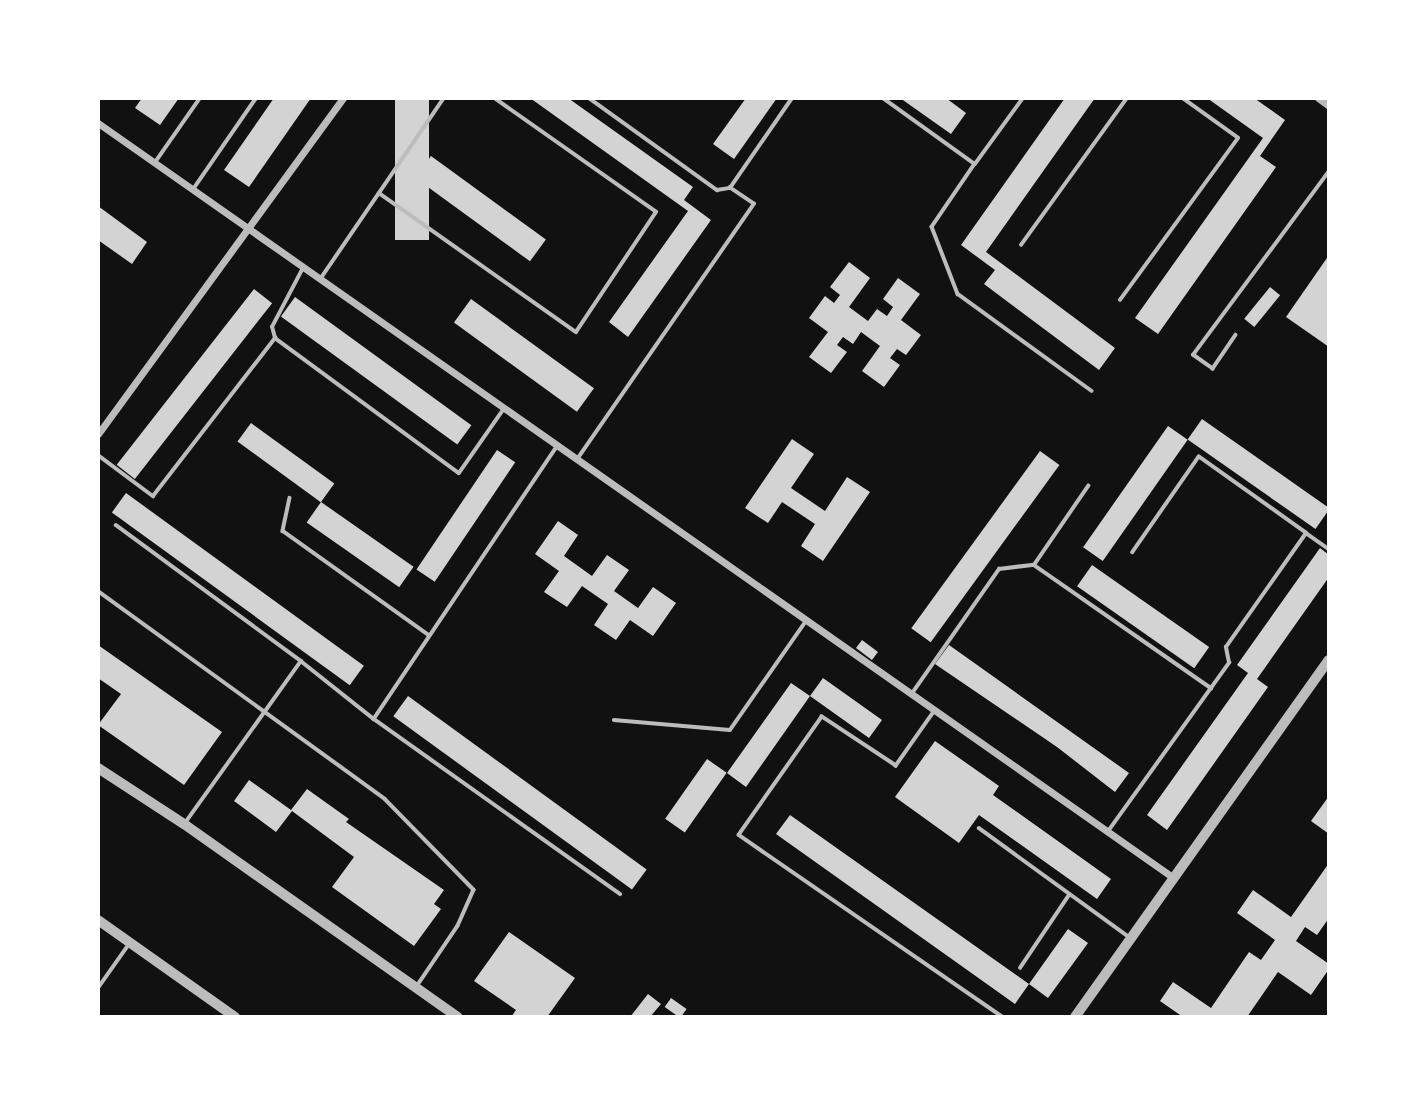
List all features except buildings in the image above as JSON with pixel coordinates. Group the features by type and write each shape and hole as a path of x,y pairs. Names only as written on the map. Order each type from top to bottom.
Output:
{"street":[{"path":"98,434 250,230 343,98"},
{"path":"1318,98 1329,106"},
{"path":"98,123 503,410 1174,878"},
{"path":"1075,1017 1329,660"},
{"path":"98,768 184,824 458,1017"},
{"path":"98,920 235,1017"}],"lane":[{"path":"155,163 200,98"},
{"path":"193,190 256,98"},
{"path":"320,280 444,98"},
{"path":"379,194 576,332 656,212 494,98"},
{"path":"576,460 754,204 730,188 717,190 589,98"},
{"path":"730,188 792,98"},
{"path":"883,98 975,164"},
{"path":"1023,98 932,227 958,294 1092,391"},
{"path":"1021,245 1127,98"},
{"path":"1121,300 1238,138 1182,98"},
{"path":"1236,335 1213,369 1193,355 1329,171"},
{"path":"303,268 272,327 275,338 459,473 503,410"},
{"path":"98,455 153,496 275,338"},
{"path":"374,719 557,447"},
{"path":"1133,552 1199,457 1329,549"},
{"path":"1034,565 1088,486"},
{"path":"290,498 282,531 429,635"},
{"path":"116,525 301,661 374,719 620,894"},
{"path":"1108,832 1229,663 1226,647 1306,533"},
{"path":"911,695 999,569 1034,565 1210,688"},
{"path":"98,591 267,710 385,799 474,890 458,926 416,988"},
{"path":"614,720 730,730 806,621"},
{"path":"184,824 301,661"},
{"path":"934,712 896,766 822,717 738,835 1003,1017"},
{"path":"979,828 1131,938"},
{"path":"1020,968 1069,895"},
{"path":"98,988 130,943"}]}
